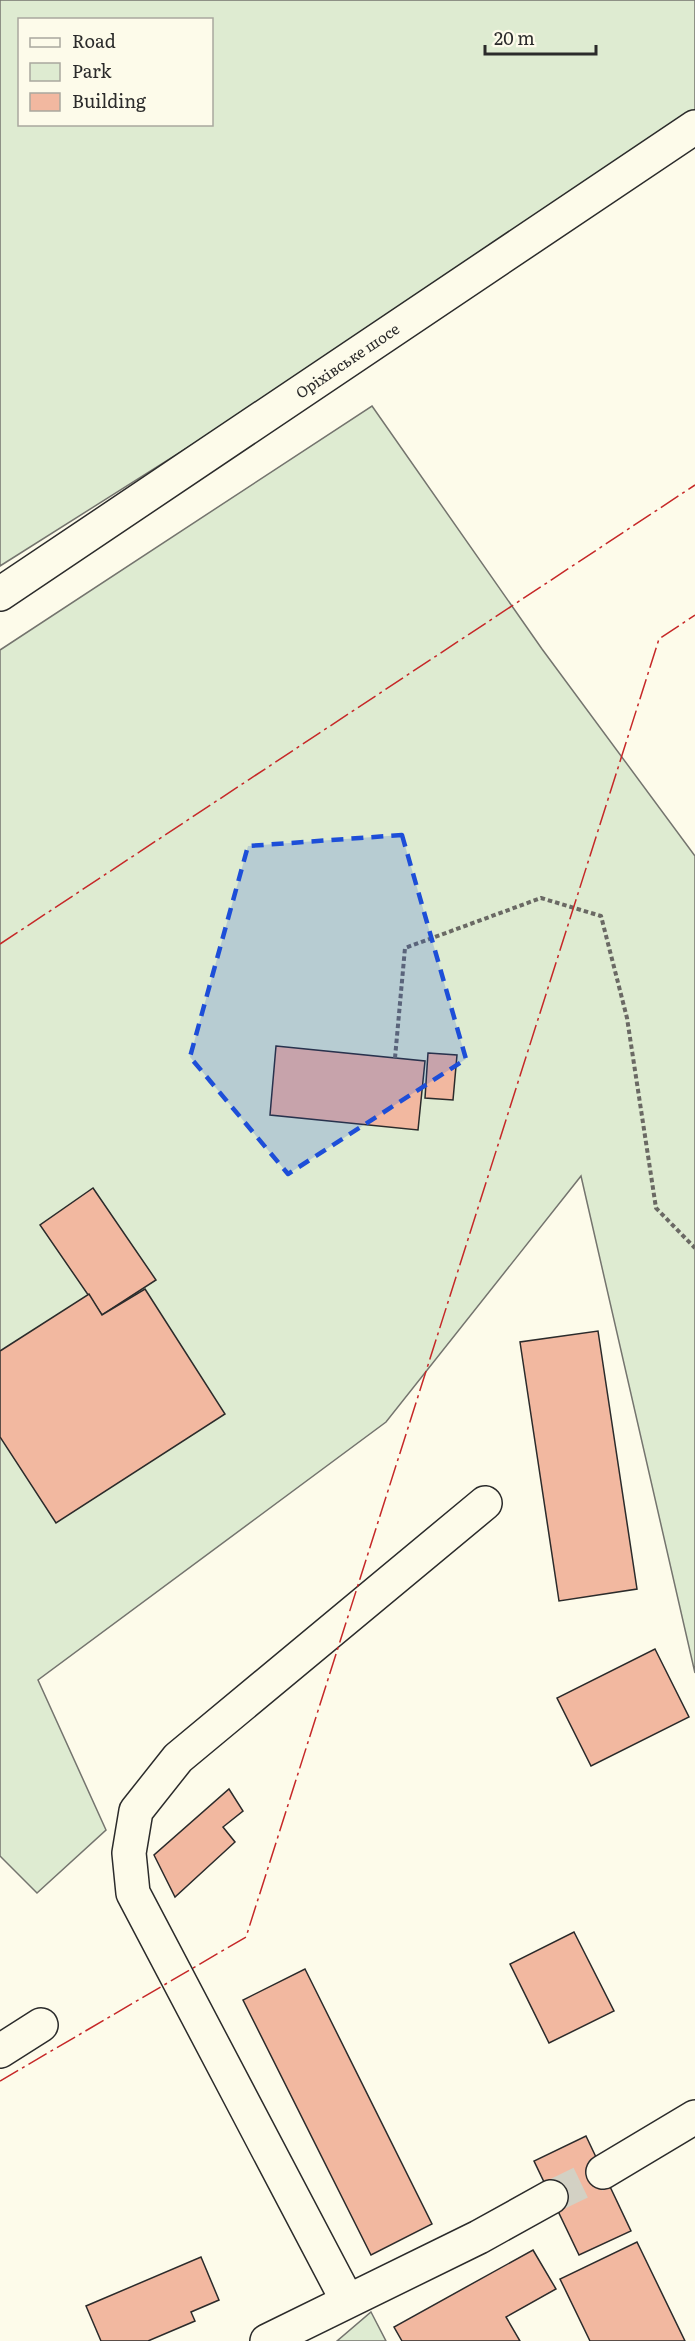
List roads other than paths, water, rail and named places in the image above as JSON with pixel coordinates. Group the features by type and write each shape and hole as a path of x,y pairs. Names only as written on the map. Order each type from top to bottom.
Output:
{"main road":[{"name":"Оріхівське шосе","path":"0,594 695,127"},
{"path":"347,2300 133,1893 129,1853 136,1811 178,1758 485,1503"},
{"path":"0,2051 41,2025"},
{"path":"603,2172 695,2117"},
{"path":"267,2341 478,2237 552,2197"}],"tunnel":[{"path":"551,2197 603,2172"}]}
